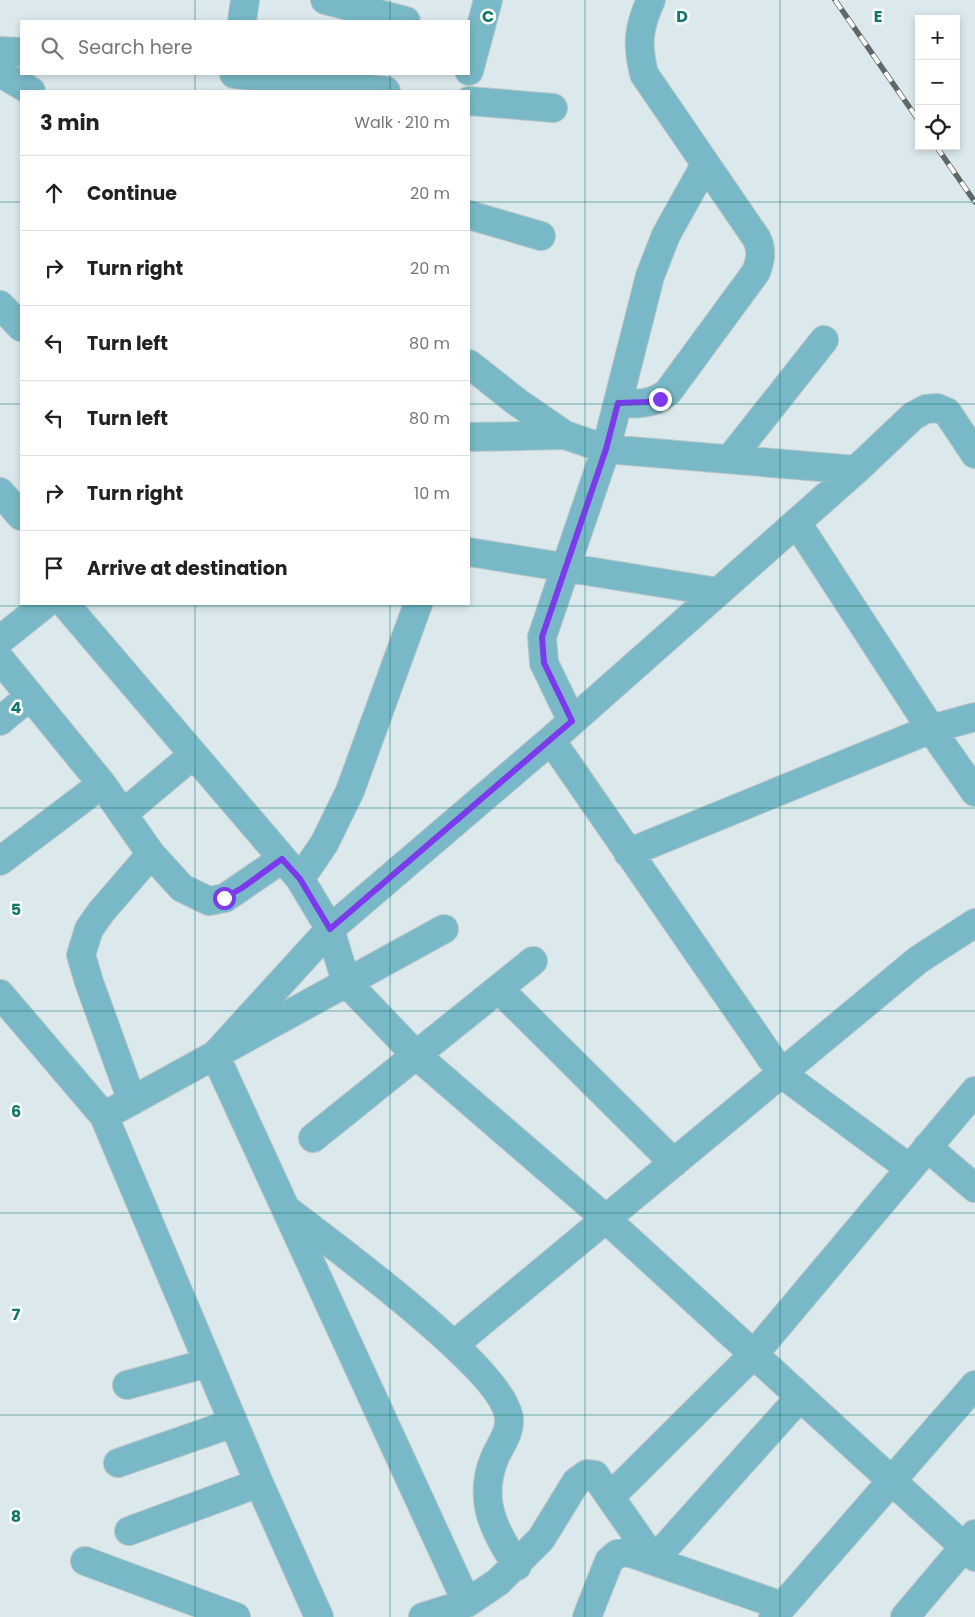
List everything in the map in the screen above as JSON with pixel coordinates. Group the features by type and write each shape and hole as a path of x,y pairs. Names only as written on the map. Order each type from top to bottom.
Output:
{"street":[{"path":"242,20 245,0"},
{"path":"325,0 402,20"},
{"path":"470,59 473,39 488,0"},
{"path":"618,403 648,402 660,399 668,392 756,272 761,249 757,239 705,166 644,74 638,49 641,26 651,0"},
{"path":"0,52 20,52"},
{"path":"0,73 29,90"},
{"path":"244,75 377,90"},
{"path":"463,90 467,75"},
{"path":"470,101 553,108"},
{"path":"572,721 544,663 542,637 564,566 606,449 650,276 666,235 705,166"},
{"path":"470,215 541,236"},
{"path":"0,305 20,326"},
{"path":"730,459 824,340"},
{"path":"470,365 517,402 565,435 606,449 856,470"},
{"path":"215,1055 330,929 551,740 856,470 913,416 926,408 937,408 946,412 975,454"},
{"path":"470,437 565,435"},
{"path":"0,492 20,513"},
{"path":"797,522 931,729 975,792"},
{"path":"470,552 718,592"},
{"path":"0,640 44,605"},
{"path":"66,605 300,879 330,929 346,982 416,1055 606,1219 892,1480 971,1546 905,1617"},
{"path":"300,879 324,844 362,763 418,605"},
{"path":"0,659 102,784 151,854 182,888 209,901 224,898 242,888 282,859"},
{"path":"0,721 30,696"},
{"path":"628,853 931,729 975,717"},
{"path":"551,740 782,1074 909,1168"},
{"path":"124,813 194,755"},
{"path":"0,861 102,784"},
{"path":"132,1101 81,955 89,929 101,912 151,854"},
{"path":"455,1344 918,960 975,923"},
{"path":"104,1116 444,929"},
{"path":"313,1138 533,961"},
{"path":"499,989 674,1163"},
{"path":"0,994 104,1116 233,1423 319,1617"},
{"path":"215,1055 467,1603"},
{"path":"610,1497 754,1354 975,1091"},
{"path":"927,1147 975,1188"},
{"path":"285,1208 455,1344 496,1392 505,1407 509,1421 487,1481 487,1500 492,1524 517,1566"},
{"path":"127,1385 208,1363"},
{"path":"587,1617 609,1562 618,1554 628,1552 654,1560 778,1611 975,1385"},
{"path":"654,1560 800,1397"},
{"path":"118,1464 233,1423"},
{"path":"423,1617 467,1603 498,1582 517,1566 541,1538 580,1477 587,1474 594,1475 654,1560"},
{"path":"129,1531 259,1483"},
{"path":"85,1562 236,1617"}],"railway":[{"path":"835,0 915,115"},
{"path":"939,150 975,202"}],"route":[{"path":"224,898 242,888 282,859 300,879 330,929 572,721 544,663 542,637 564,566 606,449 618,403 637,404 660,399"}]}
